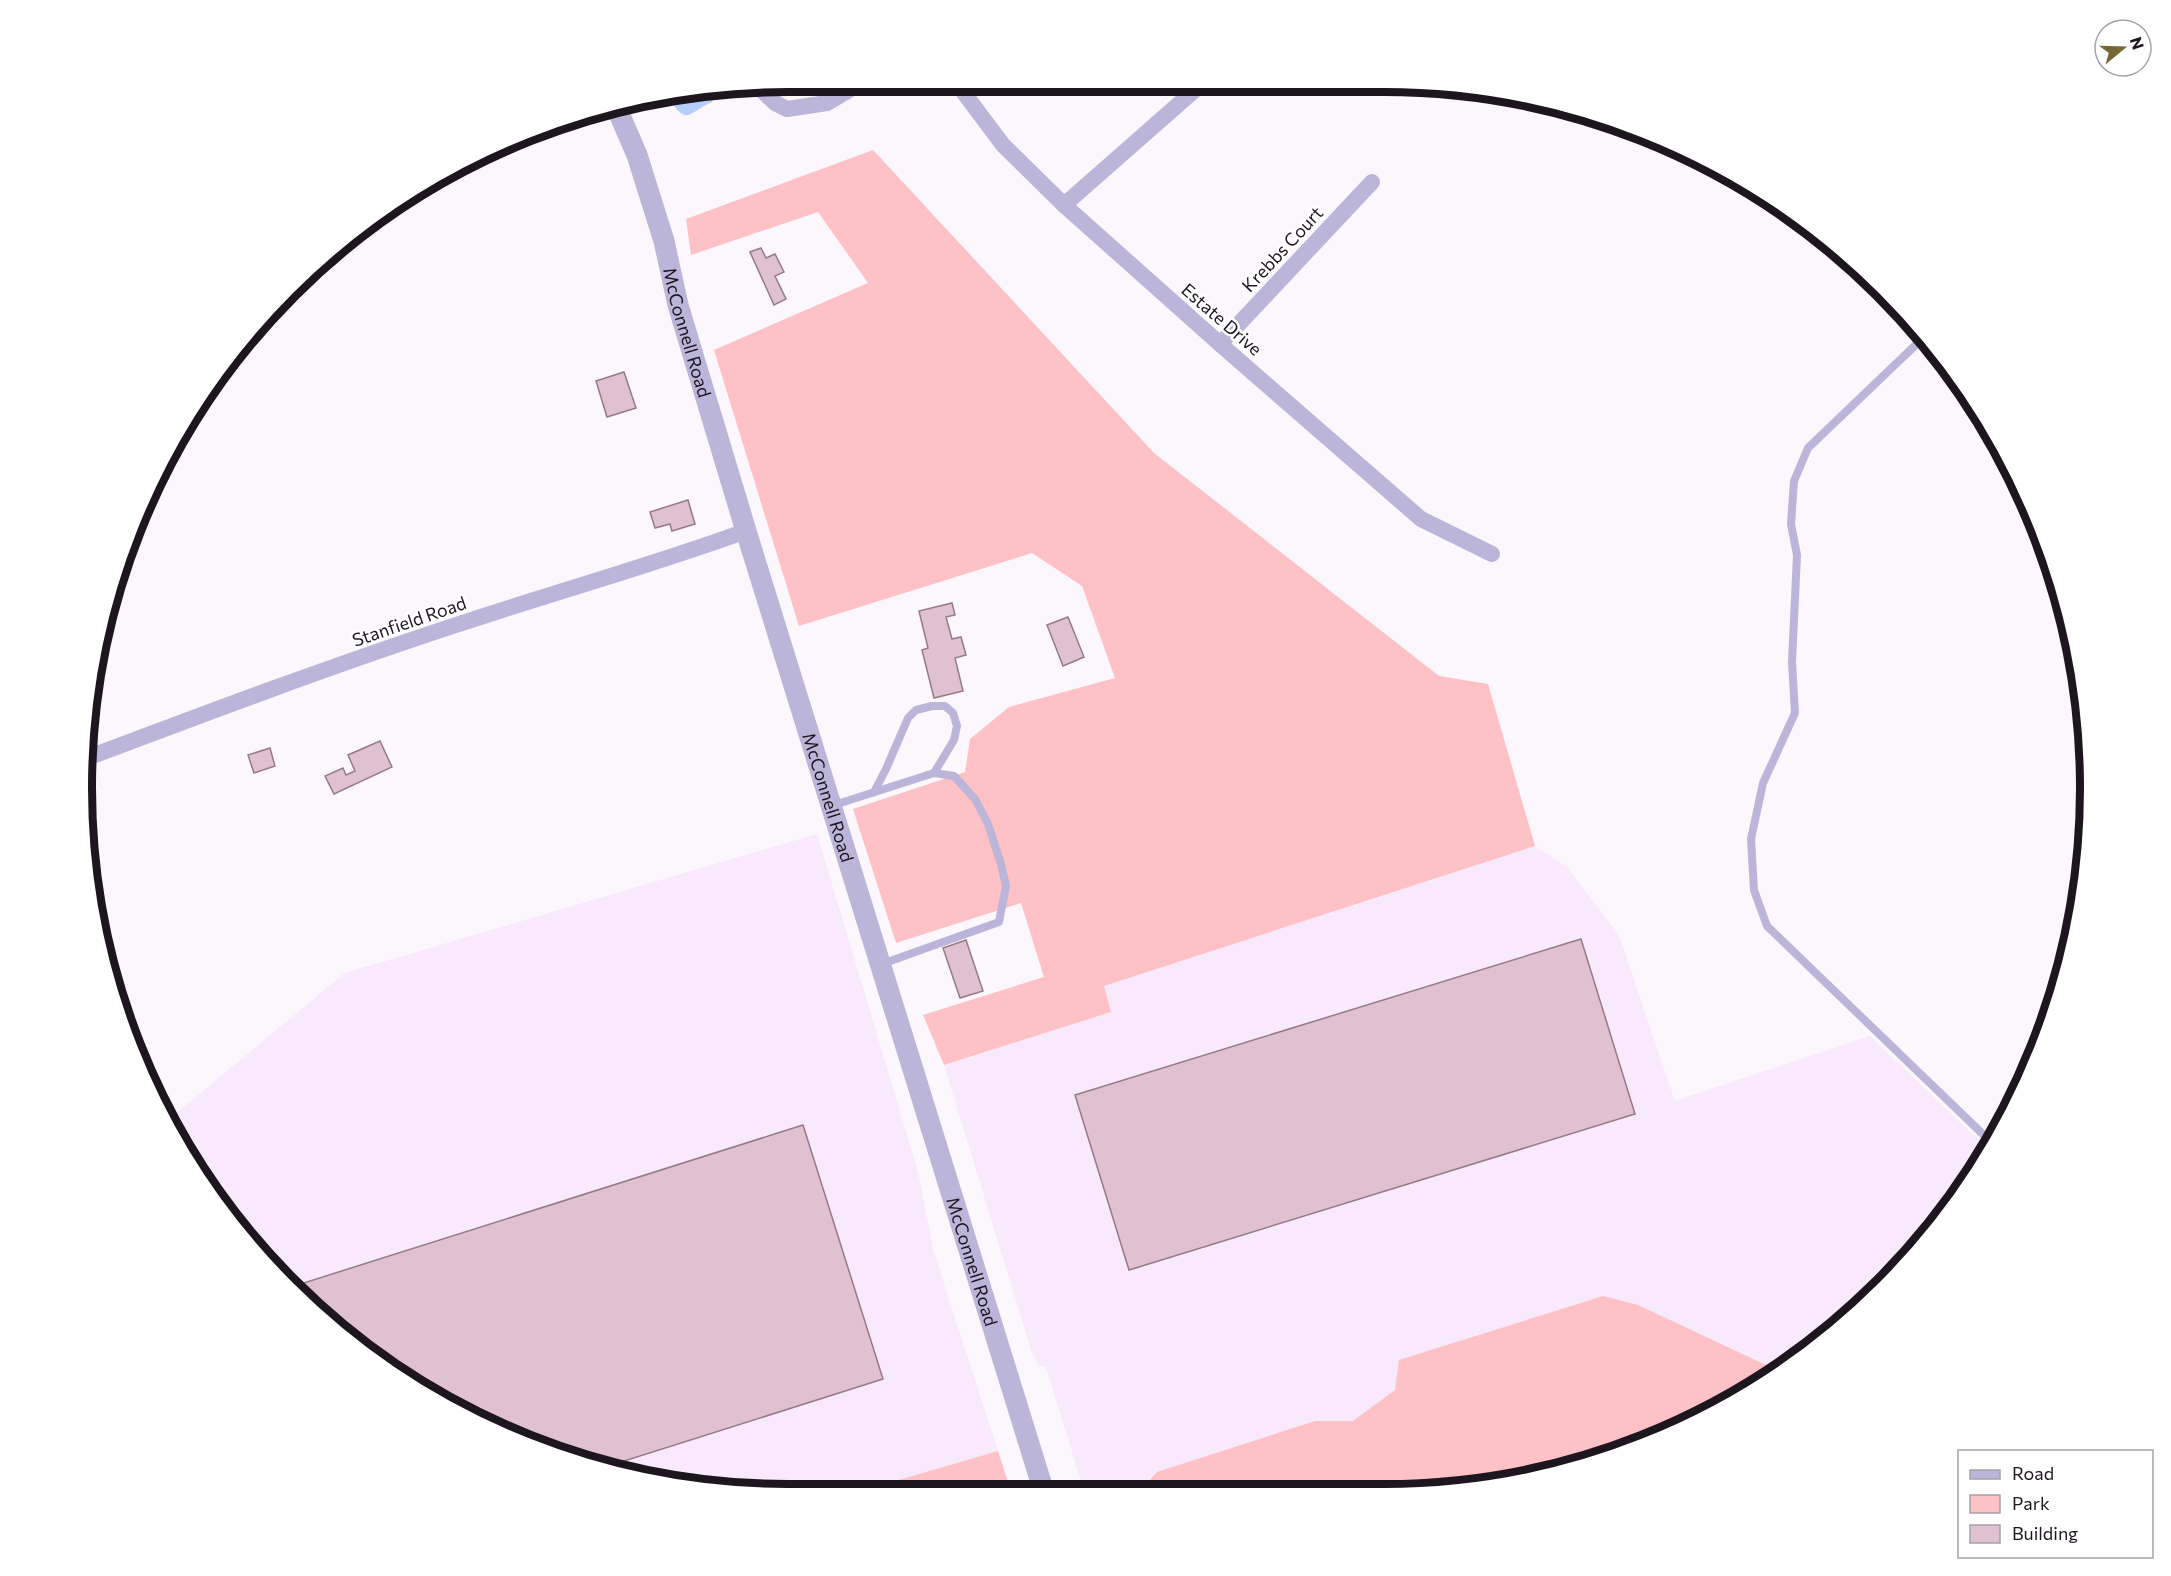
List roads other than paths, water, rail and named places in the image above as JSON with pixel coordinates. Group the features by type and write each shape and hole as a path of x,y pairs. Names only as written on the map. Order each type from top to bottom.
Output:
{"street":[{"path":"764,93 775,103 787,109 827,103 846,92"},
{"name":"Estate Drive","path":"963,92 1003,145 1064,205 1220,344 1421,519 1492,554"},
{"path":"1064,205 1192,92"},
{"name":"McConnell Road","path":"619,113 637,155 654,208 678,305 746,531 1041,1484"},
{"name":"Krebbs Court","path":"1220,344 1372,182"},
{"name":"Stanfield Road","path":"93,756 302,677 456,625 691,551 746,531"}],"lane":[{"path":"1918,343 1808,448 1794,481 1791,524 1797,555 1792,662 1795,713 1763,783 1751,839 1754,890 1767,926 1986,1137"},
{"path":"874,792 908,718 916,710 945,706 952,713 957,726 954,740 934,773"},
{"path":"830,806 934,773 954,776 975,799 988,824 1006,886 999,922 879,965"}],"water":[{"path":"715,95 712,102 689,115 684,115 671,102"}]}
